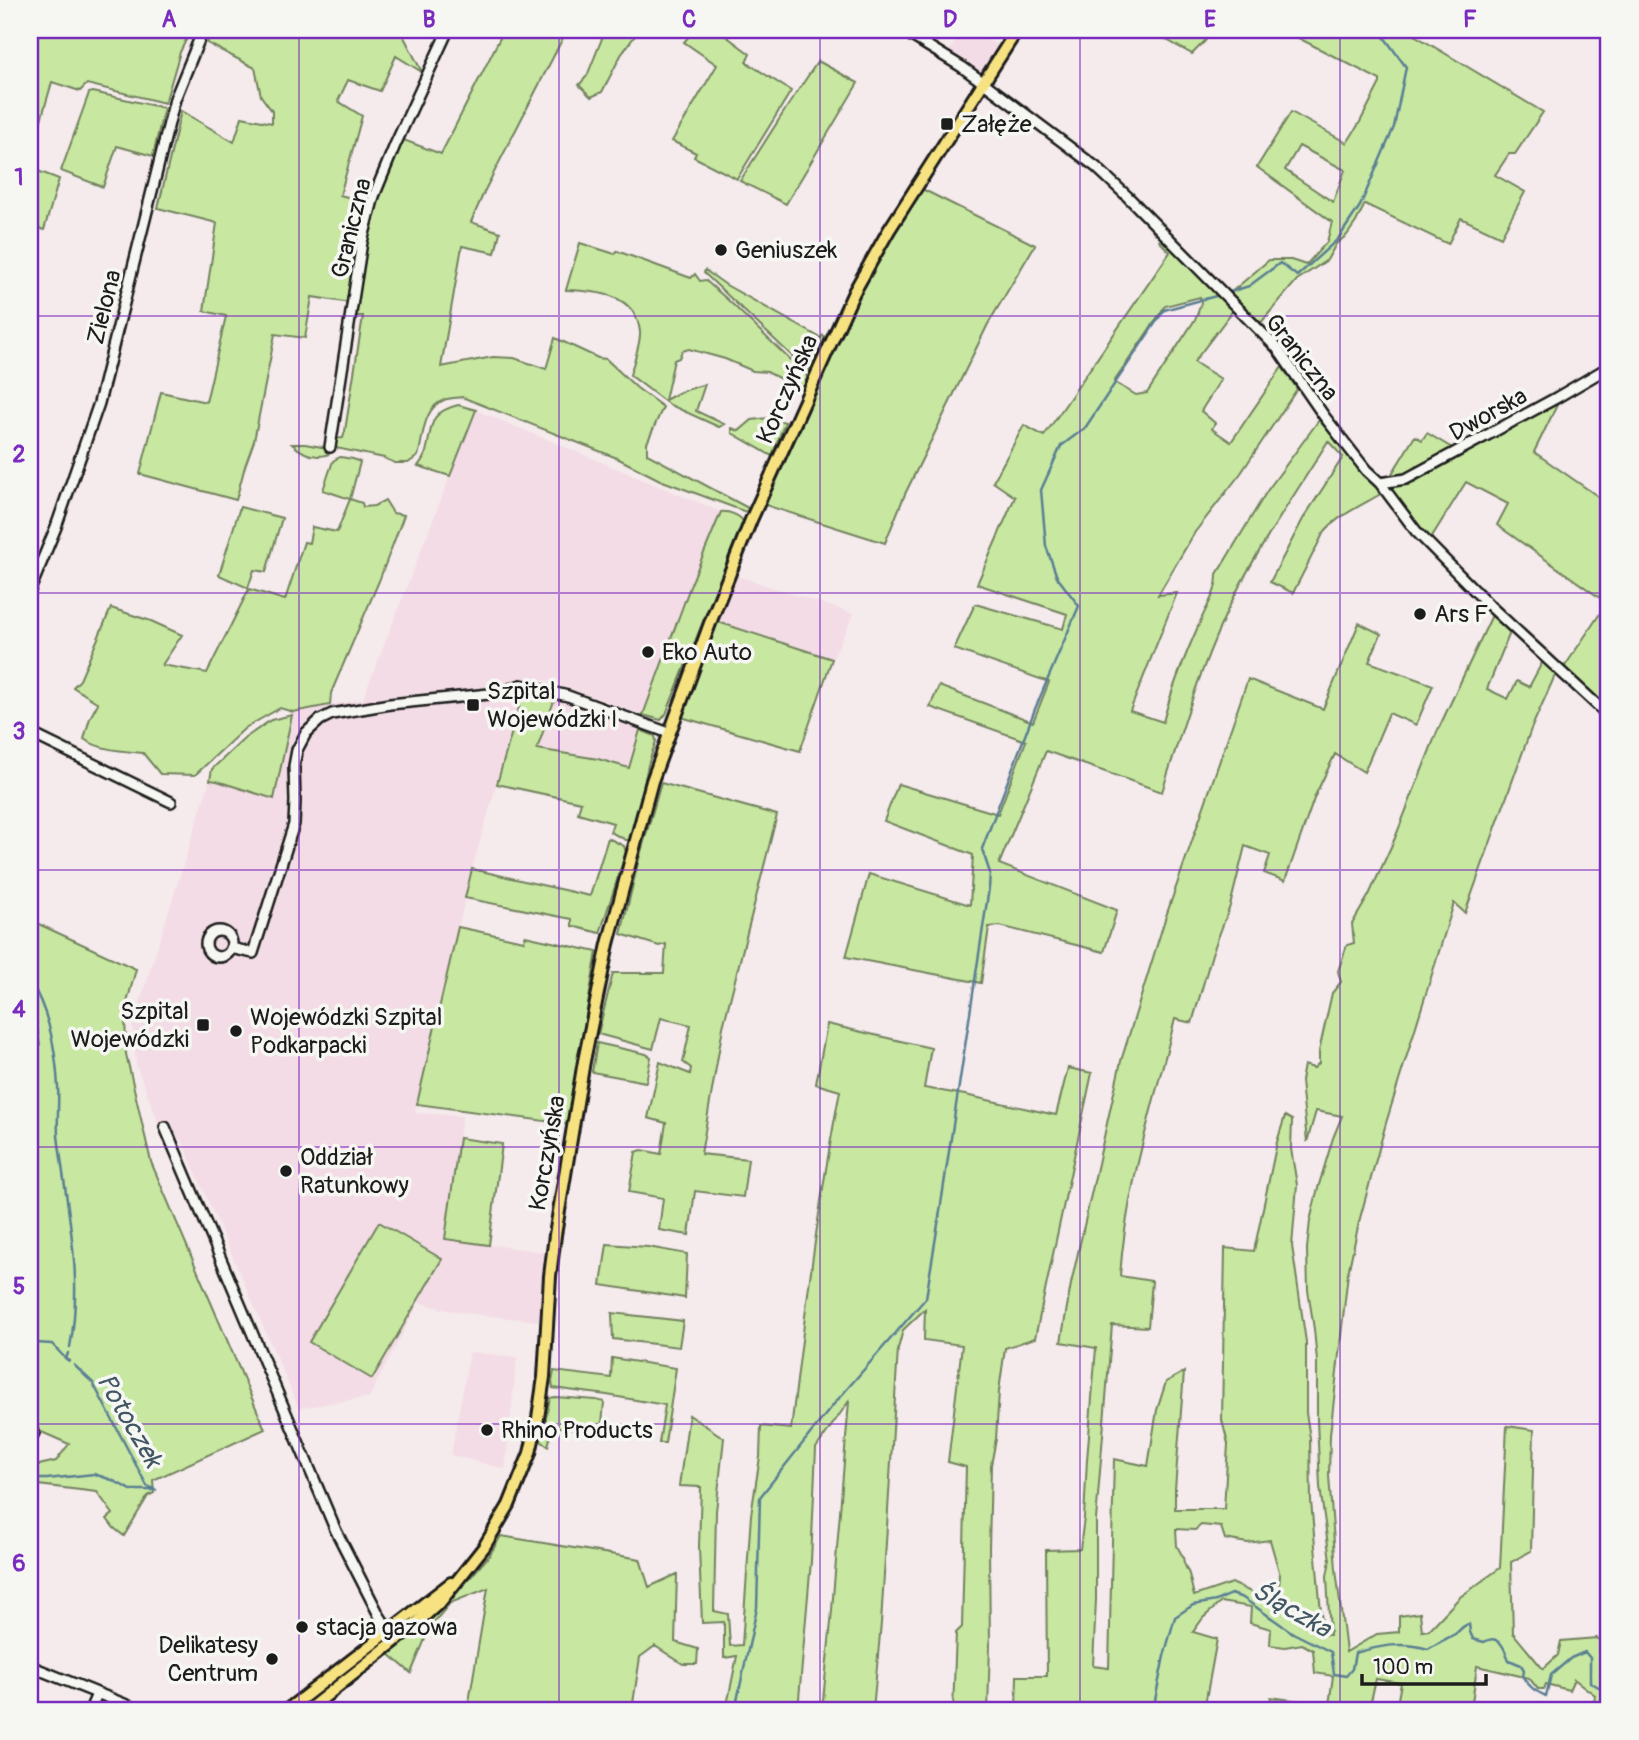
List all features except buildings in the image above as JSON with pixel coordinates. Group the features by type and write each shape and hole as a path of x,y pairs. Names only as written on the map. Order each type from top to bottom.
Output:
{"main road":[{"name":"Korczyńska","path":"313,1709 464,1572 484,1547 509,1505 530,1453 538,1418 544,1377 555,1235 584,1061 608,944 652,781 751,520 854,292 889,230 1017,30"},
{"name":"Korczyńska","path":"287,1710 392,1636"}],"street":[{"name":"Zielona","path":"30,590 56,527 99,403 175,99 203,30"},
{"name":"Graniczna","path":"330,447 362,242 374,196 448,30"},
{"name":"Graniczna","path":"902,30 985,83 1096,167 1127,196 1277,348 1324,416 1416,531 1460,577 1609,716"},
{"name":"Dworska","path":"1380,484 1406,479 1416,474 1609,368"},
{"path":"231,948 253,953 294,824 294,766 297,750 306,733 320,720 332,714 390,704 499,694 521,685 568,696 669,733"},
{"path":"30,733 171,802"},
{"path":"165,1127 336,1531 392,1636"},
{"path":"30,1666 139,1710"},
{"path":"90,1710 97,1694"},
{"path":"303,1698 313,1709"}],"shaded area":[{"path":"962,30 969,30 999,46 982,72 948,54"},
{"path":"476,410 721,512 691,584 643,715 528,675 472,869 415,1113 462,1116 445,1239 544,1252 541,1321 447,1310 419,1302 369,1397 299,1408 182,1141 174,1136 165,1139 136,1065 133,1025 210,780 274,799 293,712 363,699"},
{"path":"734,575 854,614 832,659 718,622"},
{"path":"555,698 640,730 629,768 598,759 537,749"},
{"path":"470,1352 517,1357 505,1469 451,1455"}],"green space":[{"path":"30,30 191,30 180,52 165,103 87,84 80,91 52,82 30,158"},
{"path":"213,30 407,30 403,35 422,72 396,56 380,91 348,80 338,101 362,116 340,195 355,199 360,186 373,190 351,303 312,297 305,338 275,334 254,441 236,500 140,474 161,392 206,402 226,316 204,311 217,223 158,208 181,111 234,142 242,117 272,123 272,111 261,96 255,68 207,43"},
{"path":"504,30 567,30 471,222 500,232 495,253 462,246 441,367 493,357 514,358 546,369 555,338 598,358 606,359 637,388 663,407 647,443 647,454 748,508 746,512 660,480 617,458 462,397 444,400 432,410 425,424 418,456 408,463 395,463 384,458 336,448 334,439 343,438 345,431 363,316 353,316 379,191 401,139 441,154"},
{"path":"639,30 621,55 602,92 591,97 579,85 587,76 603,36 600,32"},
{"path":"694,30 718,30 750,54 746,62 791,91 737,179 694,157 696,153 672,141 717,65 684,42"},
{"path":"1168,30 1212,30 1192,54 1165,39"},
{"path":"1283,30 1420,30 1416,36 1543,112 1515,154 1509,154 1495,175 1525,192 1501,237 1461,218 1448,244 1365,204 1356,222 1336,244 1327,260 1297,280 1259,325 1249,316 1251,311 1246,310 1229,294 1269,260 1291,260 1306,265 1327,242 1332,222 1257,167 1291,112 1347,143 1380,80","holes":["1299,146 1345,170 1333,202 1285,170"]},
{"path":"818,61 858,83 786,204 740,181"},
{"path":"89,93 164,108 153,156 117,146 103,187 61,171"},
{"path":"30,168 59,179 44,230 30,225"},
{"path":"922,189 1035,245 988,324 905,494 885,543 765,505 849,315"},
{"path":"1164,238 1234,309 1194,362 1221,379 1201,411 1215,423 1212,429 1231,442 1282,367 1297,389 1241,473 1195,532 1158,595 1177,593 1130,711 1163,722 1180,670 1214,592 1217,574 1267,491 1319,420 1378,487 1379,495 1345,514 1323,533 1293,593 1270,582 1303,519 1343,457 1328,441 1260,550 1227,612 1196,688 1162,792 1046,751 999,864 1117,910 1104,952 1000,926 989,927 981,983 846,957 869,874 970,905 973,855 884,821 898,784 998,814 1026,741 930,707 939,686 1033,722 1049,682 954,649 975,604 1063,629 1067,614 977,584 1015,497 993,482 1024,425 1044,436 1170,252 1159,241","holes":["1200,297 1201,303 1196,318 1147,393 1136,395 1114,382 1165,306"]},
{"path":"580,243 615,254 617,251 691,278 695,274 700,281 705,280 808,377 802,390 767,372 753,371 725,359 689,349 682,351 679,358 674,360 665,400 705,384 696,411 724,424 719,427 668,404 630,375 640,337 637,319 631,309 623,302 602,293 566,290"},
{"path":"705,270 726,285 821,338 823,335 825,337 809,372 704,273"},
{"path":"1558,403 1534,452 1609,504 1609,708 1563,669 1607,603 1497,525 1508,504 1466,482 1429,541 1390,494 1393,486 1414,482"},
{"path":"458,405 476,410 450,476 418,466 425,454 436,417 448,408"},
{"path":"768,418 785,422 772,456 732,433 732,428 739,431 752,420"},
{"path":"1427,433 1452,448 1407,474 1390,477 1415,436 1422,440"},
{"path":"292,444 327,448 329,454 310,455"},
{"path":"340,457 360,462 350,499 323,490 333,461"},
{"path":"350,499 362,503 363,507 374,506 385,500 393,513 404,515 331,693 330,705 293,712 280,708 245,728 195,775 160,774 143,753 104,748 84,739 98,703 73,687 80,680 111,608 182,635 162,665 207,673 249,589 285,600 304,542 309,543 312,527 337,532"},
{"path":"240,507 282,518 266,572 254,570 248,588 219,575"},
{"path":"721,512 733,514 743,521 666,714 661,720 643,715 691,584"},
{"path":"1493,613 1511,630 1487,689 1508,699 1517,681 1529,687 1544,659 1557,671 1531,729 1465,913 1454,903 1386,1123 1348,1273 1330,1435 1329,1476 1346,1652 1377,1634 1399,1632 1399,1616 1420,1613 1422,1631 1429,1630 1460,1597 1500,1568 1507,1426 1534,1430 1531,1551 1511,1562 1513,1633 1543,1669 1558,1655 1561,1641 1597,1638 1609,1647 1609,1710 1593,1710 1595,1695 1574,1679 1569,1690 1546,1684 1544,1689 1538,1689 1529,1678 1477,1666 1471,1710 1396,1710 1401,1683 1376,1679 1369,1710 1268,1710 1271,1697 1329,1705 1333,1676 1315,1673 1313,1650 1302,1644 1285,1647 1270,1645 1271,1629 1250,1623 1251,1607 1221,1602 1203,1618 1193,1632 1217,1639 1204,1710 1016,1710 1017,1676 1047,1676 1046,1550 1080,1549 1096,1348 1061,1342 1071,1284 1121,1061 1165,919 1248,679 1323,709 1359,623 1381,634 1369,662 1433,685 1416,725 1389,713 1364,772 1335,754 1315,796 1285,881 1264,873 1270,855 1245,846 1230,906 1212,954 1192,1023 1175,1019 1135,1178 1120,1276 1152,1281 1148,1327 1112,1325 1096,1520 1093,1666 1109,1668 1114,1459 1148,1466 1157,1410 1166,1382 1184,1372 1175,1509 1224,1509 1228,1444 1222,1420 1225,1248 1254,1251 1285,1116 1292,1120 1291,1149 1297,1185 1292,1246 1306,1342 1306,1413 1310,1438 1311,1501 1323,1635 1330,1635 1327,1576 1330,1560 1320,1487 1317,1361 1308,1290 1307,1249 1318,1188 1342,1116 1316,1111 1307,1142 1301,1081 1304,1065 1314,1068 1319,1063 1319,1051 1332,993 1341,982 1338,971 1347,945 1354,943 1352,924 1369,895 1395,838 1437,732","holes":["1201,1525 1221,1527 1225,1539 1247,1543 1270,1540 1280,1575 1277,1609 1268,1600 1232,1583 1194,1596 1189,1574 1177,1546 1176,1529 1195,1530"]},
{"path":"718,622 832,659 800,751 681,717"},
{"path":"523,693 555,698 537,749 598,759 629,768 640,730 655,736 632,840 610,832 613,823 578,813 581,802 497,784"},
{"path":"292,715 274,799 210,780 212,769 245,738 271,720"},
{"path":"661,783 777,815 723,1027 701,1154 748,1159 743,1197 695,1191 689,1235 659,1230 663,1198 629,1192 636,1152 642,1150 661,1154 666,1123 648,1118 660,1062 690,1074 691,1068 683,1062 691,1025 661,1018 653,1049 598,1034 613,973 664,973 666,944 659,946 621,934"},
{"path":"608,838 624,846 626,852 600,933 572,926 572,919 465,898 472,869 590,896"},
{"path":"30,920 136,969 125,1010 126,1054 151,1162 265,1429 153,1480 154,1493 148,1496 124,1536 107,1519 113,1514 97,1492 30,1484 30,1467 56,1461 69,1444 30,1427 30,1060 40,1046 35,1014 30,1020"},
{"path":"458,927 524,941 525,936 597,952 567,1124 417,1104"},
{"path":"827,1024 931,1048 924,1088 1056,1115 1068,1068 1092,1073 1035,1338 1005,1348 991,1465 988,1710 953,1710 956,1633 962,1627 966,1467 948,1462 962,1345 924,1340 925,1309 903,1330 898,1349 873,1710 822,1710 849,1401 816,1448 811,1561 798,1710 726,1710 737,1656 724,1658 724,1622 702,1623 699,1547 701,1487 679,1486 689,1415 724,1438 716,1511 714,1611 728,1614 730,1646 742,1645 751,1515 760,1457 761,1426 791,1429 819,1217 840,1091 816,1084"},
{"path":"597,1043 651,1057 646,1082 592,1072"},
{"path":"459,1138 502,1144 489,1245 445,1239"},
{"path":"379,1222 442,1259 372,1379 309,1342"},
{"path":"607,1244 648,1247 687,1254 685,1298 601,1285"},
{"path":"612,1313 683,1321 679,1347 613,1339"},
{"path":"612,1358 676,1368 665,1443 659,1443 665,1405 553,1388 554,1371 611,1378"},
{"path":"550,1398 604,1402 601,1434 553,1426 548,1446 541,1441"},
{"path":"501,1536 640,1559 649,1587 677,1574 675,1642 698,1649 697,1664 683,1664 655,1646 640,1657 632,1710 478,1710 469,1702 488,1588 450,1603 430,1627 411,1673 389,1654 450,1601 489,1556"}],"waterway":[{"path":"1230,292 1249,286 1280,263 1297,276 1338,239 1360,206 1394,127 1406,67 1379,30"},
{"path":"735,1710 757,1608 760,1497 834,1404 926,1298 989,888 990,873 982,849 1035,709 1079,606 1057,577 1046,546 1041,490 1061,446 1085,428 1164,310 1216,296"},
{"name":"Potoczek","path":"30,981 47,1018 57,1073 58,1135 74,1267 74,1320 70,1347"},
{"path":"30,1341 52,1344 66,1359"},
{"name":"Potoczek","path":"68,1353 66,1359 69,1361"},
{"name":"Potoczek","path":"74,1365 93,1383 147,1486 156,1490"},
{"path":"30,1479 94,1474 131,1490 155,1490"},
{"name":"Ślączka","path":"1153,1710 1175,1617 1193,1605 1216,1601 1231,1594 1243,1598 1293,1633 1331,1652 1334,1674 1346,1676 1352,1669 1355,1653 1392,1645 1428,1649 1469,1624 1473,1639 1484,1642 1494,1639 1501,1643 1509,1660 1521,1665 1524,1670 1523,1677 1528,1683 1546,1696 1551,1675 1571,1658 1585,1652 1590,1658 1590,1682 1609,1693"}],"place":[{"name":"Załęże","path":"947,124"},
{"name":"Geniuszek","path":"721,250"},
{"name":"Ars F","path":"1420,614"},
{"name":"Eko Auto","path":"648,652"},
{"name":"Szpital Wojewódzki I","path":"473,705"},
{"name":"Szpital Wojewódzki","path":"203,1025"},
{"name":"Wojewódzki Szpital Podkarpacki","path":"236,1031"},
{"name":"Oddział Ratunkowy","path":"286,1171"},
{"name":"Rhino Products","path":"487,1430"},
{"name":"stacja gazowa","path":"302,1627"},
{"name":"Delikatesy Centrum","path":"272,1659"}]}
